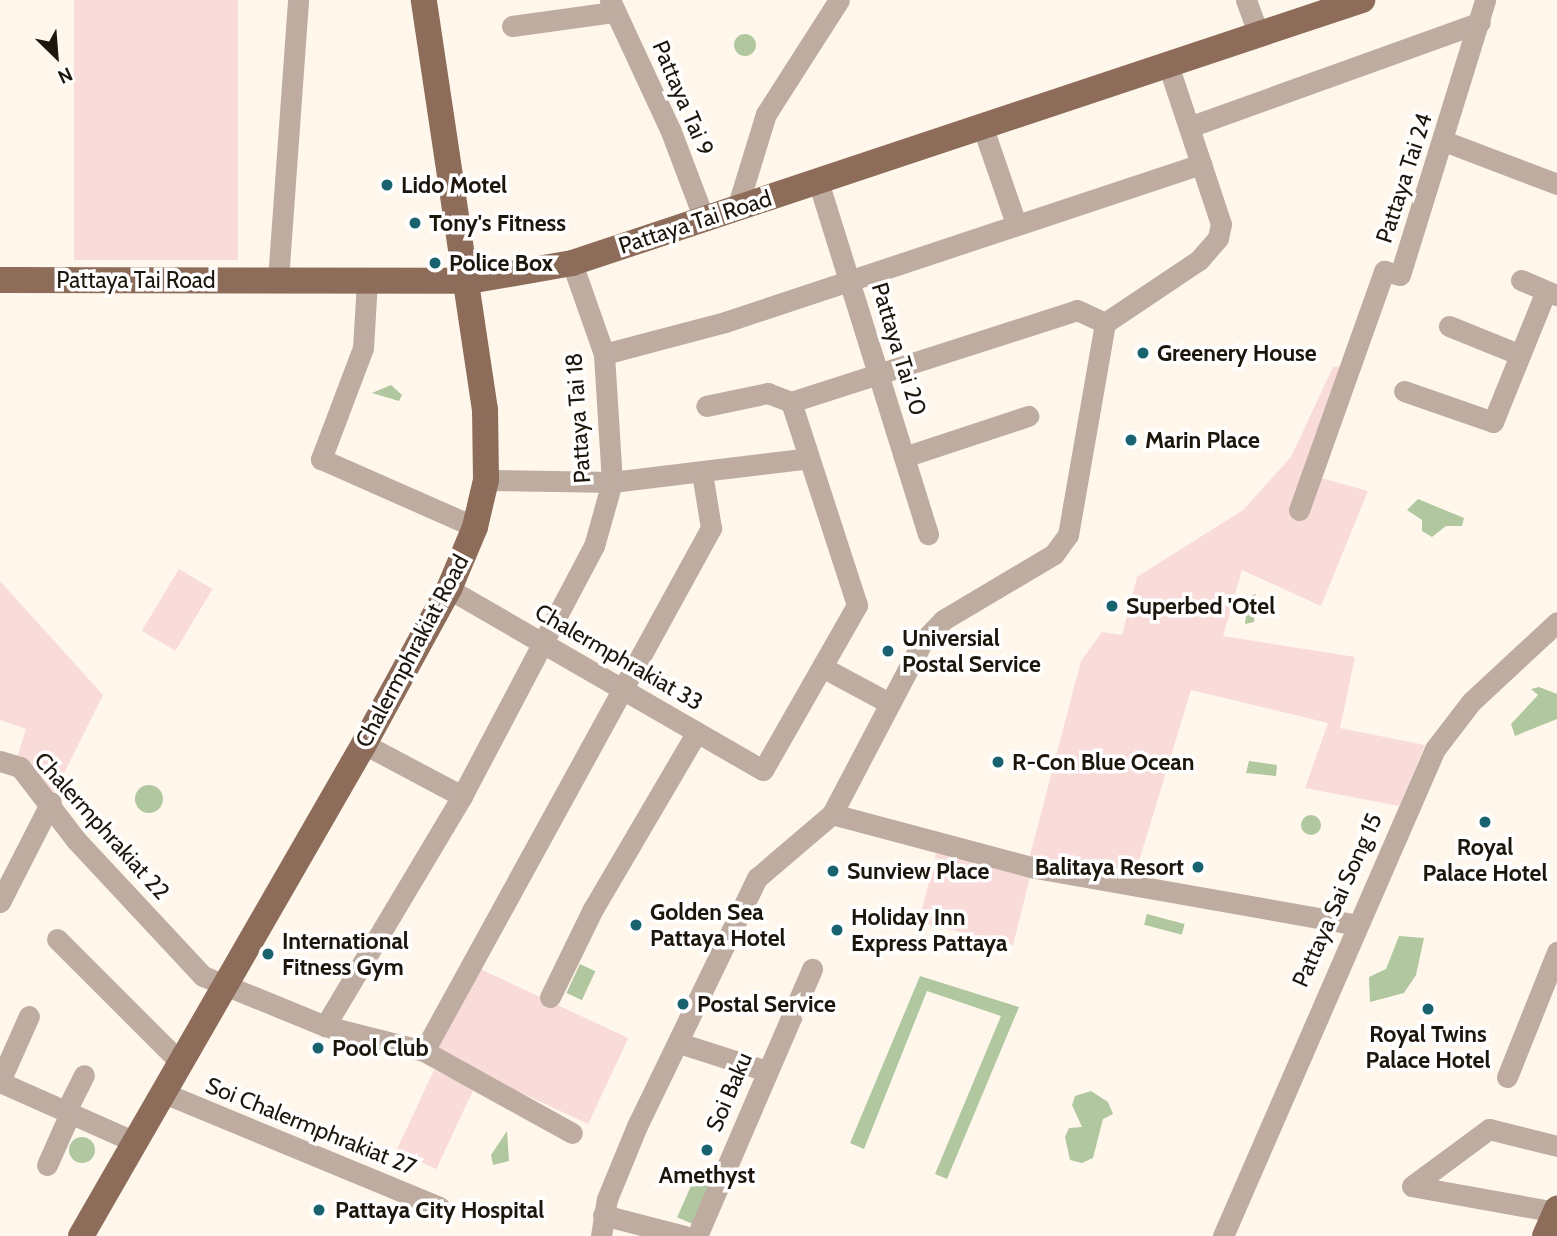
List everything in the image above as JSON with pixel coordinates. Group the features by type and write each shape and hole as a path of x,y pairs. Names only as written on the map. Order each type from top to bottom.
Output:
{"main road":[{"name":"Chalermphrakiat Road","path":"81,1236 364,744 449,589 475,527 486,480 469,281 424,0"},
{"name":"Pattaya Tai Road","path":"0,280 469,281 572,263 1169,68 1352,2"},
{"path":"1545,1236 1556,1211"}],"street":[{"path":"278,281 298,0"},
{"path":"737,208 766,114 839,0"},
{"path":"1246,0 1259,36"},
{"name":"Pattaya Tai 24","path":"1299,510 1384,271 1400,275 1444,141 1485,0"},
{"path":"512,26 612,6"},
{"name":"Pattaya Tai 9","path":"612,6 670,128 704,219"},
{"path":"1189,127 1480,22"},
{"path":"684,1236 602,1226 679,1043 757,878 832,814 887,702 943,621 1054,554 1068,535 1105,323 1212,248 1221,224 1169,68"},
{"path":"983,128 1016,224"},
{"path":"1444,141 1557,184"},
{"path":"604,354 851,282 1016,224 1201,164"},
{"name":"Pattaya Tai 20","path":"818,181 928,534"},
{"name":"Pattaya Tai 18","path":"325,1026 462,796 594,546 612,482 604,354 572,263"},
{"path":"1404,391 1493,422 1518,354 1552,293 1521,280"},
{"path":"367,281 363,348 321,460 475,527"},
{"path":"706,406 768,393 791,402 879,371 1077,310 1105,323"},
{"path":"1449,326 1518,354"},
{"path":"791,402 857,605 822,667 887,702"},
{"path":"904,457 1028,416"},
{"path":"486,480 612,482 809,458"},
{"path":"424,1051 711,528 702,472"},
{"name":"Chalermphrakiat 33","path":"449,589 764,771 822,667"},
{"name":"Pattaya Sai Song 15","path":"1223,1236 1353,924 1435,750 1471,702 1557,622"},
{"path":"550,997 593,909 697,732"},
{"path":"364,744 462,796"},
{"name":"Chalermphrakiat 22","path":"0,761 20,767 51,802 76,840 203,976 222,987 325,1026 424,1051 572,1133"},
{"path":"0,902 51,802"},
{"path":"832,814 1035,868 1353,924"},
{"path":"57,939 181,1063"},
{"path":"1507,1077 1557,952"},
{"name":"Soi Baku","path":"697,1236 812,969"},
{"path":"29,1016 0,1081 135,1142"},
{"path":"679,1043 767,1071"},
{"path":"47,1165 84,1076"},
{"name":"Soi Chalermphrakiat 27","path":"163,1093 439,1207"},
{"path":"1556,1211 1412,1186 1489,1129 1557,1146"}],"shaded area":[{"path":"74,0 238,0 238,260 74,260"},
{"path":"745,34 755,41 756,45 749,55 745,56 735,49 734,45 741,35"},
{"path":"1347,366 1307,474 1368,491 1321,606 1242,570 1223,636 1355,657 1340,728 1425,745 1399,806 1305,788 1328,723 1191,690 1132,884 1029,859 1081,661 1102,632 1122,635 1137,577 1243,510 1291,457 1333,367"},
{"path":"391,385 402,395 399,401 372,393"},
{"path":"1418,499 1464,518 1462,526 1446,526 1432,537 1422,531 1422,520 1407,510"},
{"path":"179,569 212,589 175,651 142,631"},
{"path":"0,581 103,695 53,795 26,759 17,757 26,729 0,720"},
{"path":"1256,594 1254,622 1245,624 1248,597"},
{"path":"1539,687 1557,694 1557,719 1515,736 1511,724 1538,695 1531,689"},
{"path":"1249,761 1277,765 1276,776 1246,773"},
{"path":"149,785 159,789 163,799 159,809 149,813 139,809 135,799 139,789"},
{"path":"1311,815 1318,818 1321,825 1318,832 1311,835 1304,832 1301,825 1304,818"},
{"path":"936,853 1030,876 1013,945 919,922"},
{"path":"1147,914 1185,924 1182,935 1144,925"},
{"path":"1399,936 1424,938 1416,975 1404,993 1370,1002 1369,977 1386,969"},
{"path":"580,964 595,971 582,1000 566,993"},
{"path":"476,967 628,1038 588,1124 436,1053"},
{"path":"920,976 1019,1007 947,1179 935,1174 1001,1016 927,991 864,1149 850,1143"},
{"path":"434,1070 474,1089 436,1169 396,1151"},
{"path":"1091,1091 1108,1102 1113,1114 1103,1119 1093,1158 1082,1163 1070,1160 1065,1137 1069,1128 1082,1127 1072,1105 1075,1096"},
{"path":"507,1131 509,1161 493,1165 491,1155"},
{"path":"82,1137 91,1141 95,1150 91,1159 82,1163 73,1159 69,1150 73,1141"},
{"path":"695,1177 711,1184 693,1224 677,1217"}],"place":[{"name":"Lido Motel","path":"387,185"},
{"name":"Tony's Fitness","path":"415,223"},
{"name":"Police Box","path":"435,263"},
{"name":"Greenery House","path":"1143,353"},
{"name":"Marin Place","path":"1131,440"},
{"name":"Superbed 'Otel","path":"1112,606"},
{"name":"Universial Postal Service","path":"888,651"},
{"name":"R-Con Blue Ocean","path":"998,762"},
{"name":"Royal Palace Hotel","path":"1485,822"},
{"name":"Balitaya Resort","path":"1198,867"},
{"name":"Sunview Place","path":"833,871"},
{"name":"Golden Sea Pattaya Hotel","path":"636,925"},
{"name":"Holiday Inn Express Pattaya","path":"837,930"},
{"name":"International Fitness Gym","path":"268,954"},
{"name":"Postal Service","path":"683,1004"},
{"name":"Royal Twins Palace Hotel","path":"1428,1009"},
{"name":"Pool Club","path":"318,1048"},
{"name":"Amethyst","path":"707,1150"},
{"name":"Pattaya City Hospital","path":"319,1210"}]}
